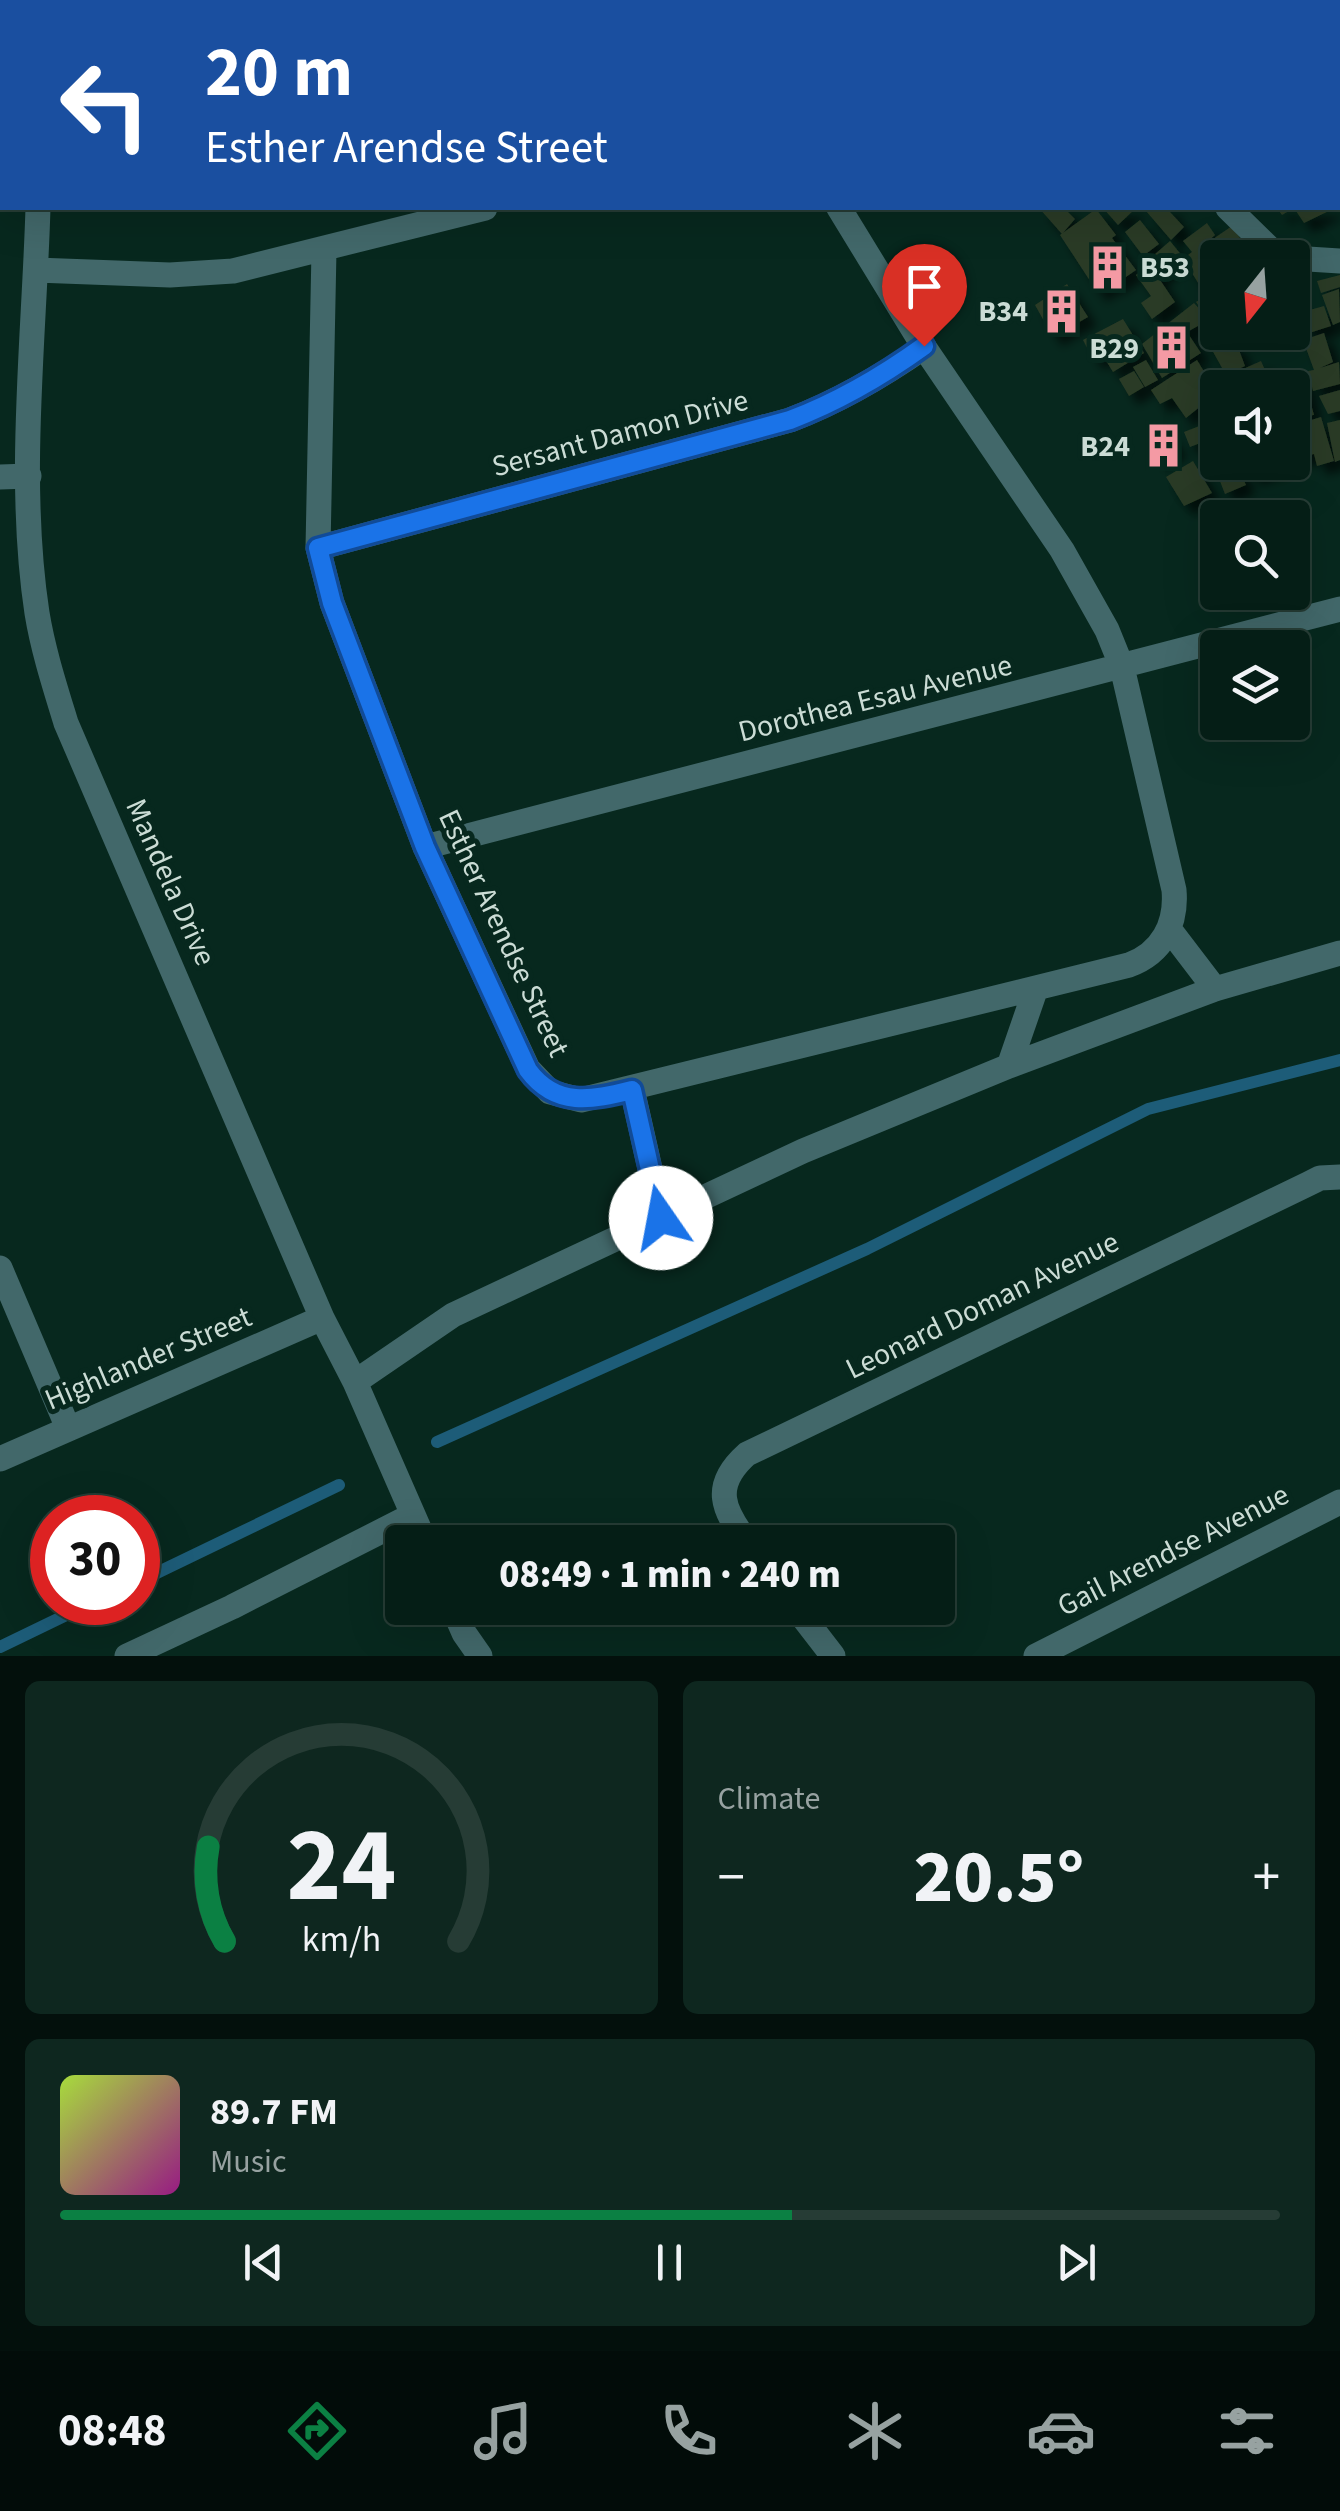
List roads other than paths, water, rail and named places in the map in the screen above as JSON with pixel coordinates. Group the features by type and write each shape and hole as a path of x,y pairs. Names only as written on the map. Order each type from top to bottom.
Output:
{"street":[{"name":"Mandela Drive","path":"38,210 29,476 37,614 50,673 66,724 322,1318 355,1382 417,1525"},
{"path":"36,270 170,275 233,272 477,210"},
{"path":"839,210 924,346 1062,550 1107,630 1122,668 1174,890 1176,903 1170,930 1215,989"},
{"path":"1230,210 1261,240"},
{"name":"Esther Arendse Street","path":"324,250 318,548 342,633 425,847 535,1079 558,1096 581,1100 632,1090 1140,961 1157,948 1170,930"},
{"path":"1310,260 1340,262"},
{"name":"Sersant Damon Drive","path":"318,548 790,420 873,382 924,346"},
{"path":"0,477 29,476"},
{"name":"Dorothea Esau Avenue","path":"425,847 1340,609"},
{"path":"355,1382 453,1315 803,1151 1008,1066 1215,989 1340,953"},
{"path":"1008,1066 1036,988"},
{"path":"632,1090 661,1218"},
{"name":"Leonard Doman Avenue","path":"734,1525 724,1503 730,1476 747,1454 1320,1178 1340,1177"},
{"path":"0,1268 68,1428"},
{"name":"Highlander Street","path":"0,1459 322,1318"},
{"name":"Gail Arendse Avenue","path":"1036,1656 1340,1502"},
{"path":"127,1656 232,1607 408,1504"},
{"path":"460,1625 480,1656"},
{"path":"809,1625 832,1656"}],"waterway":[{"path":"437,1442 867,1249 1148,1109 1340,1060"},
{"path":"160,1571 339,1485"},
{"path":"0,1647 45,1625"}],"place":[{"name":"B53","path":"1107,267"},
{"name":"B34","path":"1061,311"},
{"name":"B29","path":"1172,348"},
{"name":"B24","path":"1163,446"}]}
